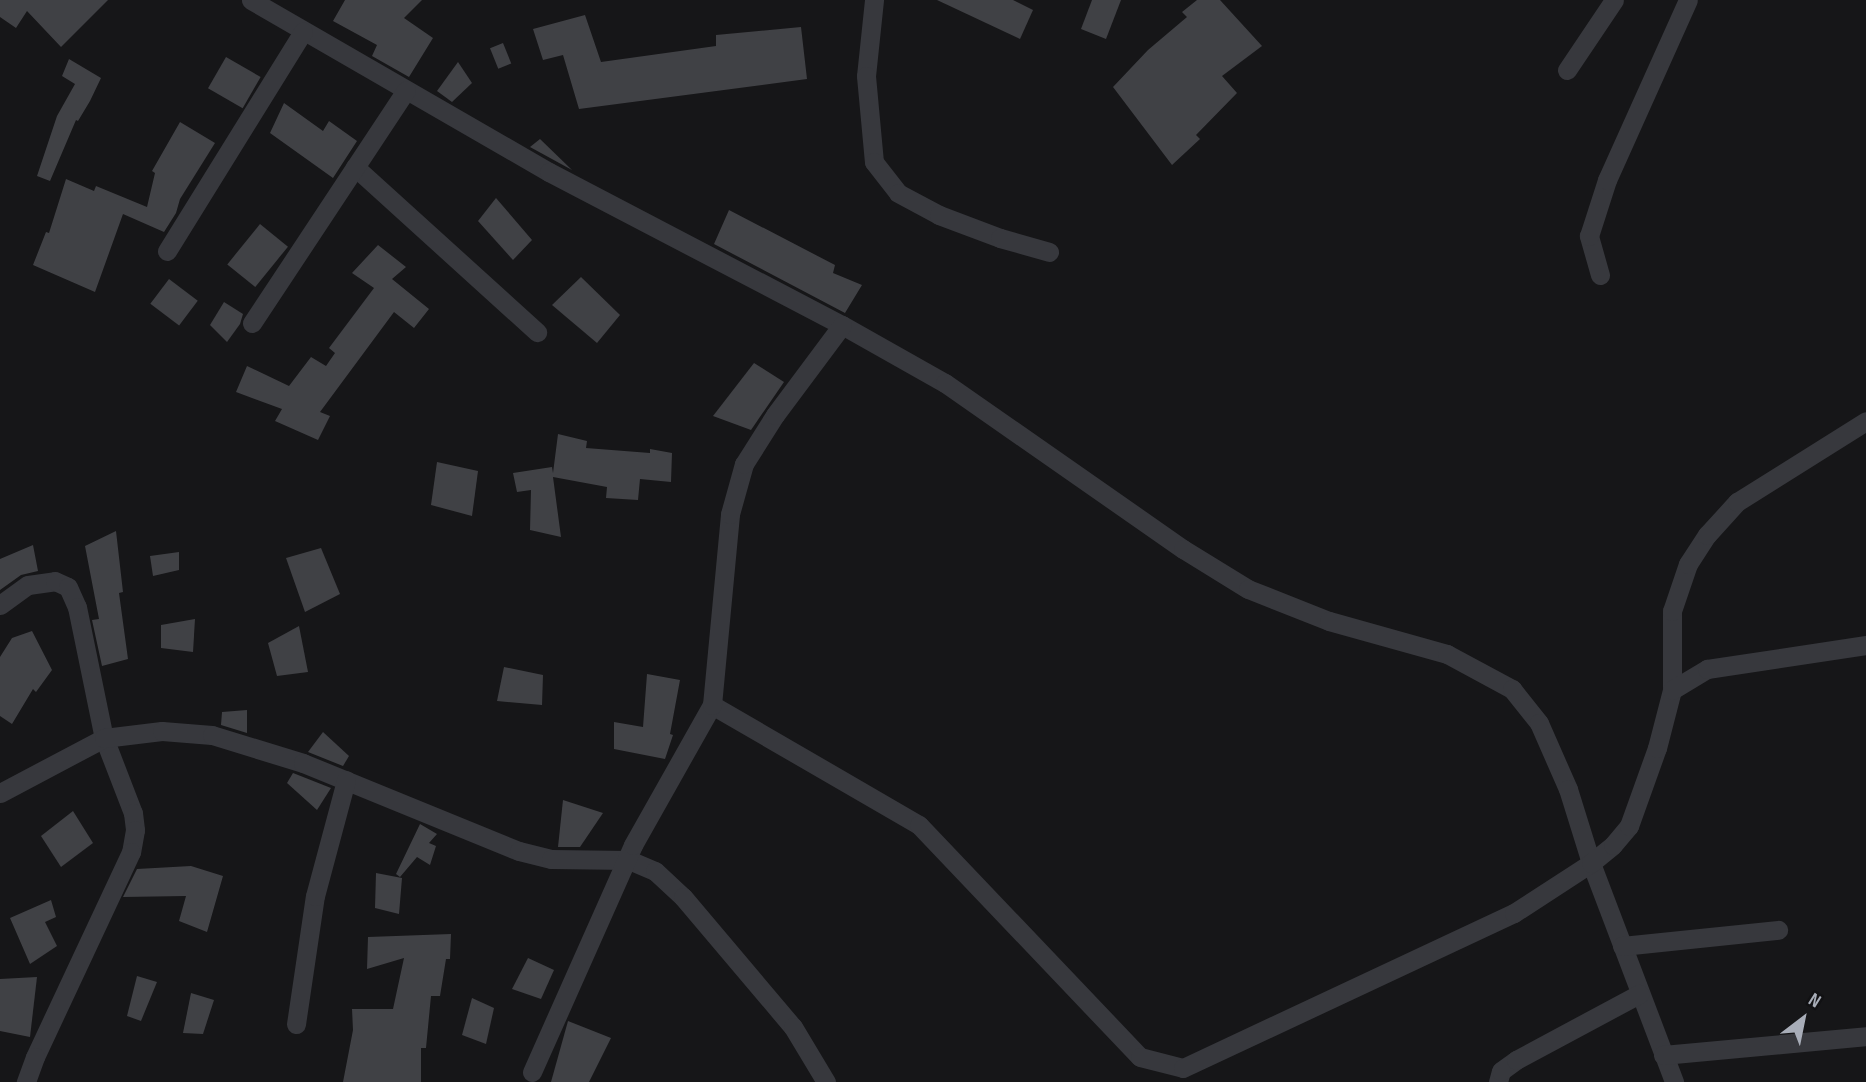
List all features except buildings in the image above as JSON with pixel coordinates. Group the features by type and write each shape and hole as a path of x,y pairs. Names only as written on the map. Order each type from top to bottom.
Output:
{"street":[{"path":"251,0 549,172 842,325 945,383 1183,548 1248,589 1329,621 1447,654 1511,689 1539,723 1568,789 1591,863 1674,1082"},
{"path":"874,0 866,76 874,162 898,193 939,215 1000,238 1049,252"},
{"path":"1567,70 1614,0"},
{"path":"1600,275 1589,236 1608,180 1688,0"},
{"path":"167,251 303,32"},
{"path":"252,323 406,90"},
{"path":"355,167 537,332"},
{"path":"532,1072 629,860 633,845 712,705 730,514 744,464 775,415 842,325"},
{"path":"712,705 919,825 1140,1057 1183,1068 1514,913 1591,863 1613,845 1629,826 1657,748 1672,690 1672,611 1688,564 1707,535 1737,502 1866,421"},
{"path":"0,605 28,586 55,582 68,587 77,607 104,738 133,813 135,830 131,852 35,1056 26,1082"},
{"path":"1672,690 1707,669 1866,645"},
{"path":"0,793 104,738 162,731 212,735 346,780 519,851 551,859 629,860 654,871 683,897 793,1027 826,1082"},
{"path":"296,1024 315,895 346,780"},
{"path":"1622,946 1778,930"},
{"path":"1498,1082 1501,1071 1516,1060 1639,994"},
{"path":"1663,1055 1866,1037"}]}
